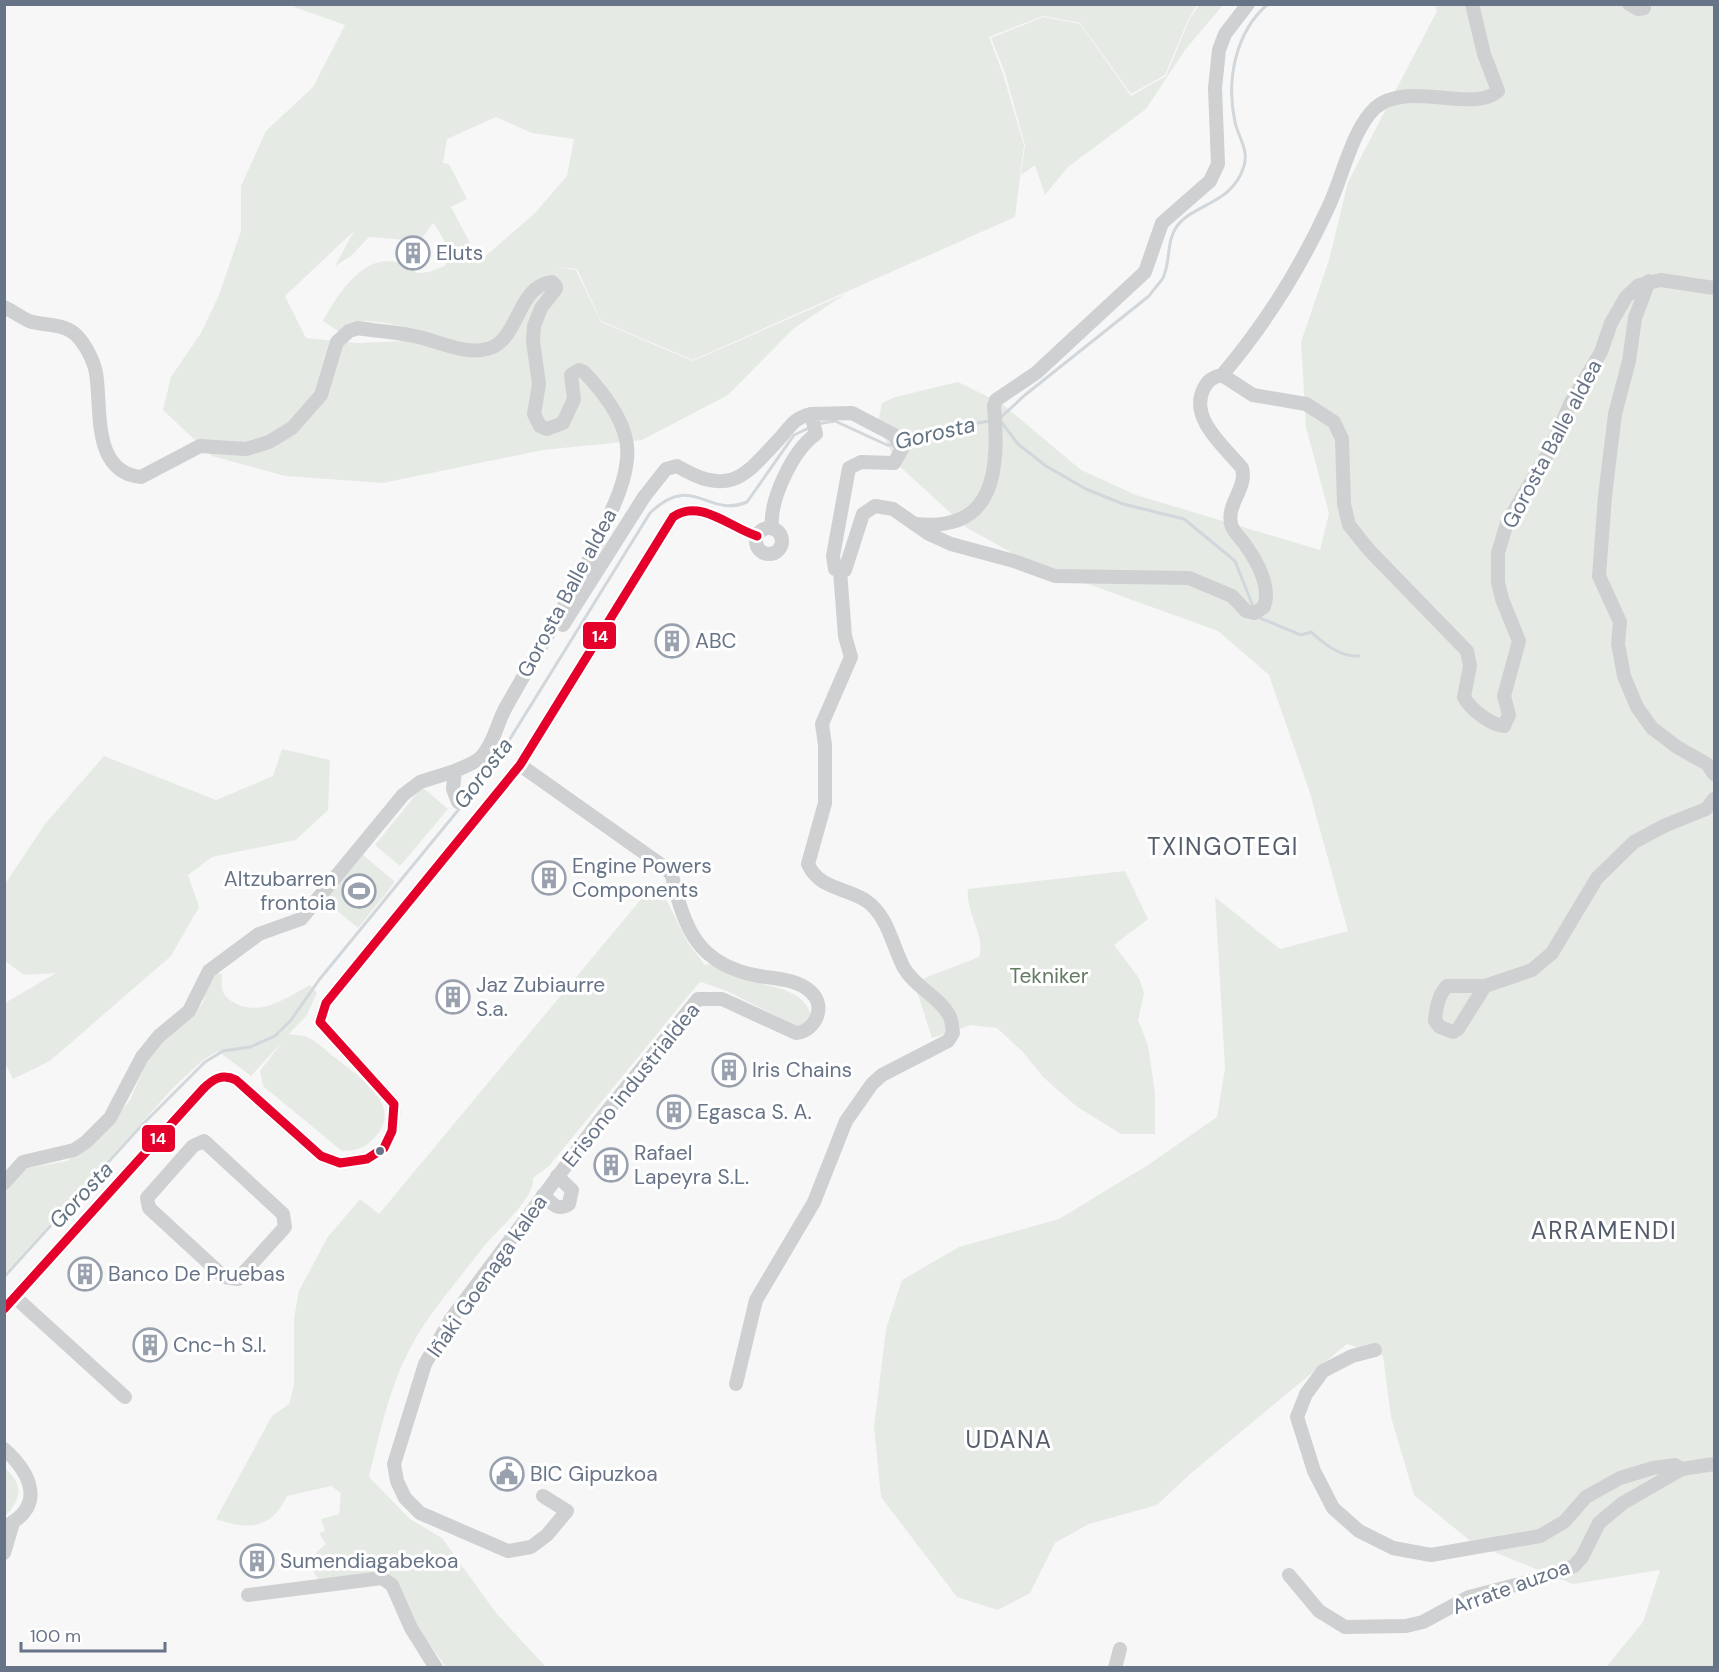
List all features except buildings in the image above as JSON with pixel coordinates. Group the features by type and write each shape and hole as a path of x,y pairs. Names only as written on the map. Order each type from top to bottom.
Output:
{"street":[{"path":"913,524 955,521 973,513 982,504 988,489 996,451 994,406 996,400 1036,373 1146,272 1162,224 1210,181 1218,164 1215,88 1218,50 1225,34 1248,4"},
{"path":"840,571 848,565 858,524 869,509 875,506 885,507 951,544 1014,561 1055,576 1190,578 1232,596 1246,611 1254,613 1259,611 1266,600 1266,586 1251,553 1234,530 1231,518 1234,499 1244,480 1242,468 1204,421 1199,408 1202,392 1207,382 1222,375 1266,315 1321,223 1341,181 1356,135 1373,110 1380,104 1400,98 1421,95 1476,99 1498,91 1484,54 1472,4"},
{"path":"1629,4 1642,9 1644,4"},
{"path":"1649,281 1672,281 1714,288"},
{"name":"Gorosta Balle aldea","path":"1222,375 1253,395 1306,404 1334,422 1342,439 1344,504 1349,525 1369,550 1467,651 1470,666 1464,697 1472,708 1499,726 1504,726 1509,715 1504,696 1519,641 1502,599 1498,582 1498,553 1501,539 1514,508 1550,450 1571,402 1601,352 1619,309 1633,290 1649,281"},
{"name":"Gorosta Balle aldea","path":"1649,281 1635,318 1629,361 1615,414 1605,496 1599,576 1620,622 1618,644 1624,676 1637,707 1652,728 1677,747 1707,764 1714,774"},
{"name":"Gorosta Balle aldea","path":"4,307 29,321 66,329 80,340 96,372 97,404 105,447 113,464 122,472 141,477 200,446 246,449 269,442 292,428 321,395 338,342 349,331 358,328 414,336 468,350 488,349 503,340 529,296 545,283 552,282 556,290 541,308 534,326 533,341 539,384 534,414 540,426 547,429 563,423 574,399 571,375 579,370 584,372 615,413 626,435 628,458 621,489 595,549 545,643 506,707 490,745 481,758 455,771 420,782 403,795 301,919 259,934 209,971 189,1011 159,1036 142,1057 110,1118 86,1142 74,1150 23,1162 4,1183"},
{"path":"545,643 558,633 573,612 644,497 666,469 677,466 711,482 742,476 764,459 770,446 791,424 852,413 900,444 894,464 861,462 849,468 832,563 834,569 840,571"},
{"path":"772,528 763,529 757,537 757,547 764,553 778,551 782,537 772,528 771,514 792,460 806,441 816,434 813,421"},
{"path":"4,1309 203,1089 216,1078 229,1077 236,1080 321,1156 340,1163 367,1159 384,1148 392,1131 394,1104 320,1022 326,1003 520,765 673,518 689,509 697,509 757,537"},
{"path":"736,1384 756,1300 814,1202 846,1121 864,1095 882,1075 948,1041 953,1033 949,1015 922,990 905,969 886,926 876,911 865,900 822,883 808,864 825,803 825,745 822,724 851,657 845,636 840,571"},
{"name":"Erisono industrialdea","path":"520,765 667,869 672,876 684,923 697,942 713,957 742,972 798,984 812,993 819,1006 818,1018 813,1024 796,1033 722,999 698,999 550,1186"},
{"path":"455,771 453,789 458,802"},
{"path":"1485,986 1533,970 1552,953 1597,878 1628,848 1666,825 1706,809 1714,799"},
{"path":"204,1141 283,1214 285,1227 238,1279 224,1277 149,1208 147,1198 172,1169 193,1146 204,1141"},
{"name":"Iñaki Goenaga kalea","path":"543,1496 567,1511 547,1535 531,1547 508,1551 420,1513 405,1498 397,1481 394,1464 425,1364 451,1320 550,1186"},
{"path":"15,1297 125,1397"},
{"name":"Arrate auzoa","path":"1375,1350 1352,1356 1323,1371 1306,1395 1298,1418 1314,1471 1333,1508 1359,1531 1393,1548 1431,1554 1540,1536 1564,1522 1586,1497 1620,1478 1653,1468 1675,1466 1682,1469"},
{"path":"4,1449 16,1459 32,1486 30,1500 24,1513 9,1525 4,1552"},
{"name":"Arrate auzoa","path":"1289,1575 1319,1611 1345,1627 1406,1626 1430,1620 1469,1598 1557,1574 1574,1566 1582,1557 1599,1523 1610,1513 1644,1490 1682,1469 1714,1464"},
{"path":"248,1595 382,1578 392,1585 411,1628 436,1668"},
{"path":"1115,1668 1120,1649"}],"green space":[{"path":"289,5 1197,5 1188,20 1165,75 1131,94 1080,23 1043,16 989,37 1003,74 1024,145 1015,217 693,360 601,321 577,269 554,267 576,270 601,322 693,361 845,294 793,329 728,395 642,440 543,450 383,483 285,476 212,456 163,410 171,377 201,333 219,295 241,231 241,186 266,131 313,87 345,25","holes":["496,117 532,133 574,139 567,176 535,213 482,259 470,243 451,207 467,199 449,164 443,163 447,139","433,223 443,238 447,254 445,266 429,272 417,273 402,264 387,261 374,264 361,271 339,294 323,321 341,333 346,327 363,321 412,329 405,341 357,343 306,338 285,296 354,231 335,266 351,256 369,237 406,240 423,237"]},
{"path":"1199,5 1223,5 1185,50 1146,109 1068,167 1045,195 1035,165 1021,175 1025,145 1005,73 991,38 1043,17 1080,24 1131,96 1166,76 1189,20"},
{"path":"1435,5 1714,5 1714,1667 1606,1667 1643,1622 1660,1570 1573,1584 1474,1544 1414,1495 1391,1417 1383,1356 1347,1344 1190,1474 1157,1505 1089,1524 1055,1543 1030,1593 998,1610 957,1597 881,1497 874,1427 886,1329 902,1280 959,1247 1059,1219 1148,1165 1217,1117 1225,1068 1215,897 1280,949 1348,931 1309,790 1269,675 1218,631 1030,563 967,528 896,463 878,422 882,403 895,397 958,382 1001,403 1081,470 1136,495 1320,550 1329,513 1306,427 1301,342 1329,260 1348,182 1437,11"},
{"path":"282,749 330,760 328,810 296,840 212,857 188,875 199,907 171,956 50,1061 13,1079 5,1063 5,1003 56,973 24,975 5,961 5,884 45,824 104,756 216,800 273,776"},
{"path":"422,787 448,809 400,866 375,845"},
{"name":"Altzubarren frontoia","path":"362,854 395,882 358,928 324,900"},
{"name":"Tekniker","path":"1125,871 1148,919 1114,945 1139,978 1144,993 1138,1020 1148,1045 1155,1093 1155,1134 1121,1134 1076,1106 1043,1077 1023,1052 997,1028 971,1025 932,1038 914,982 979,957 980,940 969,907 968,889"},
{"path":"662,891 688,943 705,965 708,964 757,983 793,993 806,1005 811,1014 806,1023 795,1026 727,991 701,982 697,985 549,1166 533,1178 532,1187 521,1206 481,1250 437,1307 413,1343 392,1392 369,1477 410,1519 442,1538 496,1613 546,1667 446,1667 414,1623 397,1582 319,1581 307,1561 326,1544 319,1533 325,1531 321,1519 339,1514 341,1493 331,1486 287,1496 274,1515 258,1524 238,1525 216,1519 272,1416 289,1404 294,1385 294,1318 299,1291 327,1238 360,1199 379,1214 647,892"},
{"path":"213,973 222,974 223,990 229,999 253,1008 282,1000 310,985 317,993 307,1015 289,1034 305,1036 315,1041 374,1091 385,1112 384,1123 377,1135 370,1143 362,1147 342,1151 263,1086 260,1071 282,1042 251,1076 218,1051 203,1060 174,1087 5,1273 5,1189 23,1169 67,1161 114,1121 130,1100 150,1054 172,1031 193,1016 203,1002 208,981"},
{"path":"4,1467 15,1479 18,1491 15,1503 5,1516"}],"waterway":[{"name":"Gorosta","path":"1252,604 1235,561 1184,519 1123,504 1086,489 1046,466 1018,444 999,419 1025,395 1149,296 1163,278 1171,238 1177,226 1184,218 1222,196 1238,179 1244,166 1245,154 1236,128 1232,106 1233,74 1236,58 1248,28 1268,4"},
{"name":"Gorosta","path":"817,424 835,421 887,445 894,445"},
{"name":"Gorosta","path":"903,444 955,427 989,421"},
{"name":"Gorosta","path":"4,1277 141,1126 205,1062 223,1051 250,1047 275,1036 291,1020 319,980 473,792 500,755 650,513 665,501 678,496 700,498 721,505 733,506 747,502 794,435 811,427"},
{"path":"1260,618 1301,635 1311,632 1339,652 1359,656"}],"transit line":[{"name":"14","path":"4,1309 203,1089 218,1078 226,1077 236,1080 321,1156 340,1163 367,1159 384,1148 392,1131 394,1104 320,1022 326,1003 520,765 673,517 683,512 704,512 757,536"}],"place":[{"name":"Eluts","path":"413,253"},
{"name":"ABC","path":"672,641"},
{"name":"Engine Powers Components","path":"549,878"},
{"name":"Altzubarren frontoia","path":"359,891"},
{"name":"Jaz Zubiaurre S.a.","path":"453,997"},
{"name":"Iris Chains","path":"729,1070"},
{"name":"Egasca S. A.","path":"674,1112"},
{"name":"Rafael Lapeyra S.L.","path":"611,1165"},
{"name":"Banco De Pruebas","path":"85,1274"},
{"name":"Cnc-h S.l.","path":"150,1345"},
{"name":"BIC Gipuzkoa","path":"507,1474"},
{"name":"Sumendiagabekoa","path":"257,1561"}],"district":[{"name":"TXINGOTEGI","path":"1223,846"},
{"name":"ARRAMENDI","path":"1604,1230"},
{"name":"UDANA","path":"1009,1439"}]}
